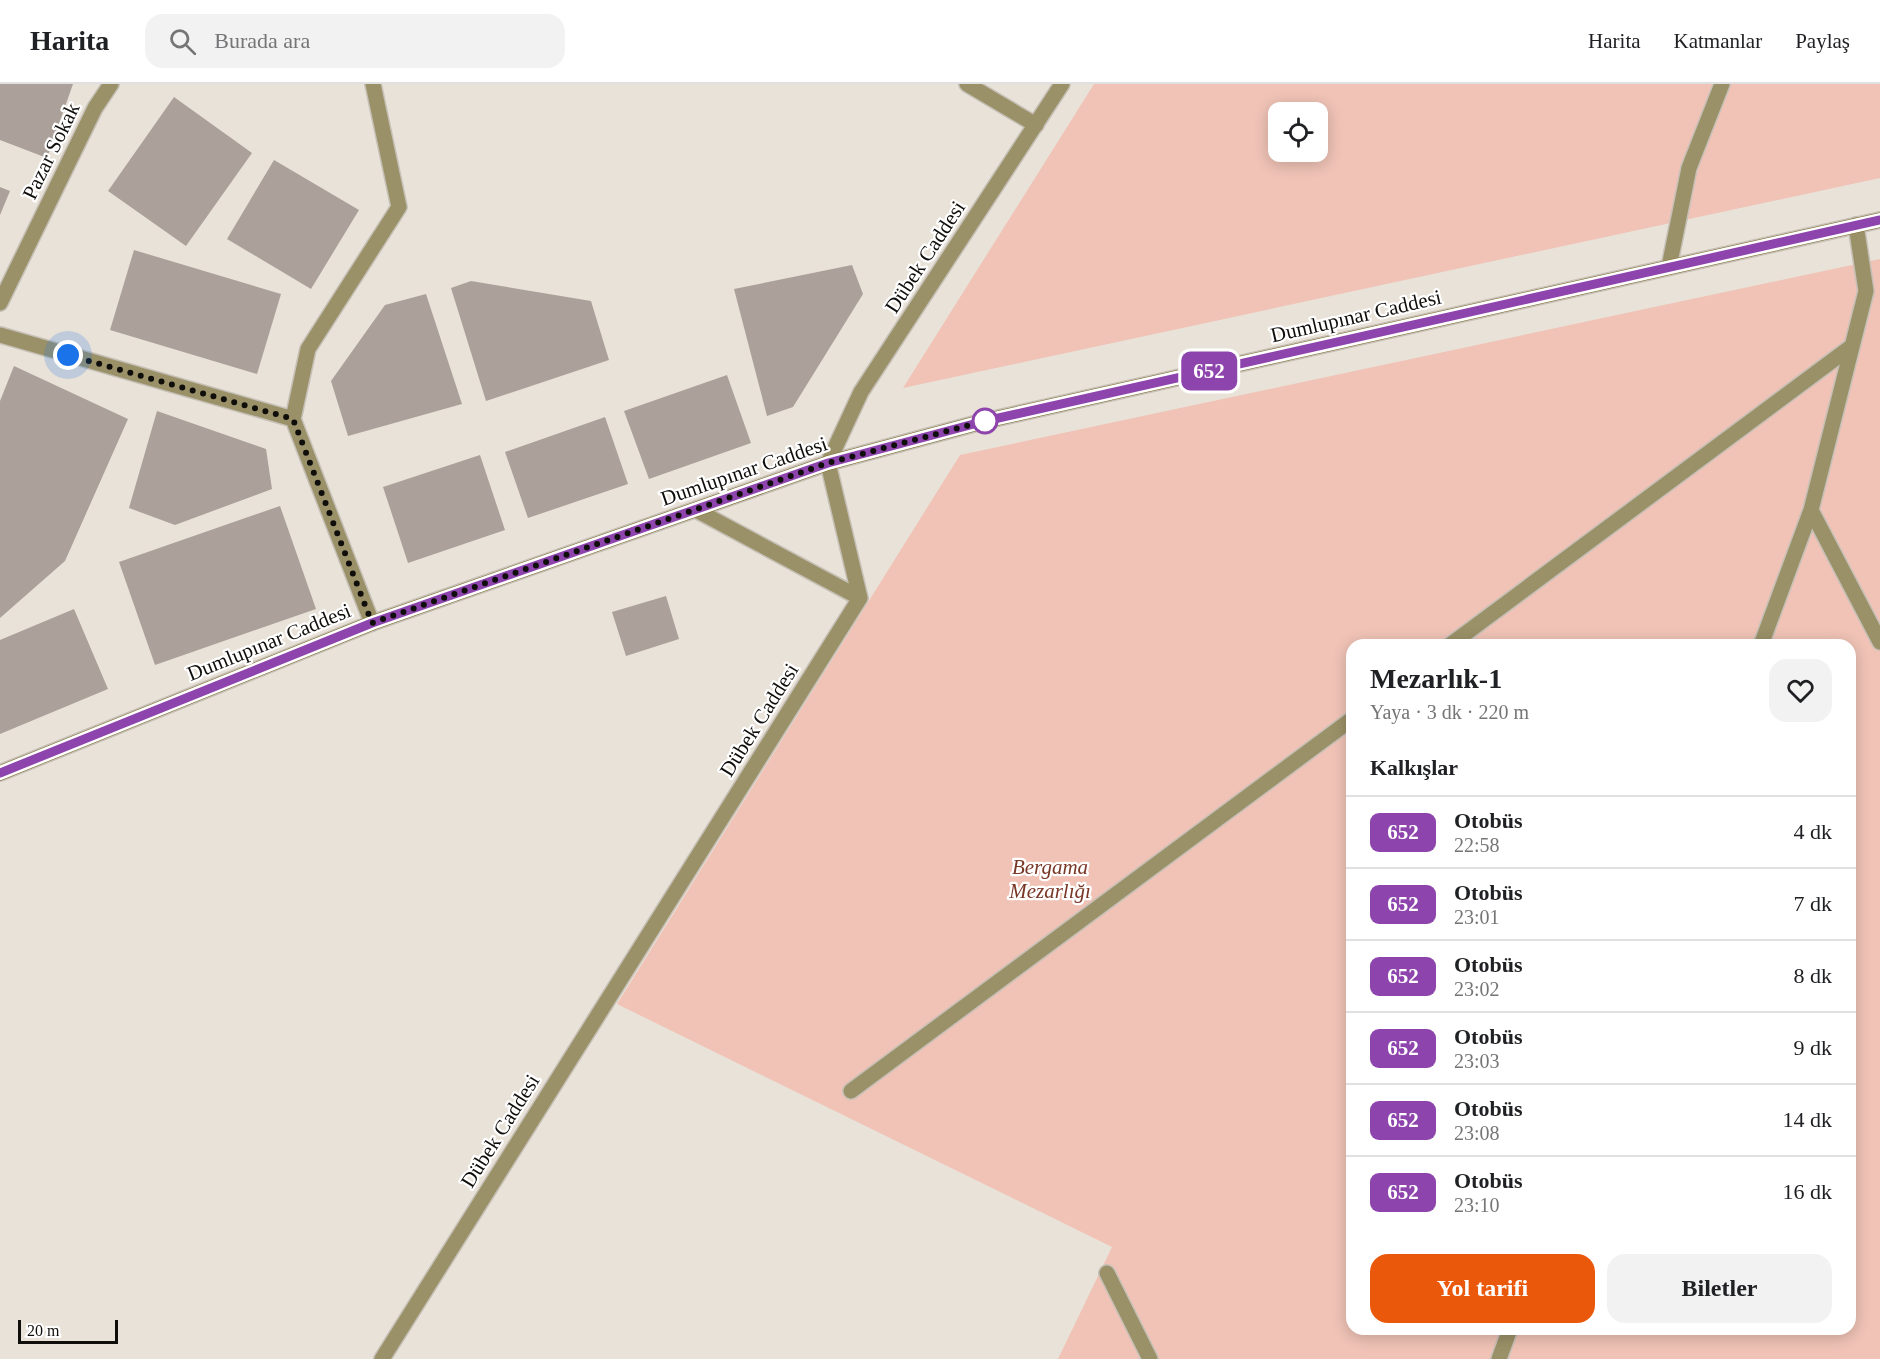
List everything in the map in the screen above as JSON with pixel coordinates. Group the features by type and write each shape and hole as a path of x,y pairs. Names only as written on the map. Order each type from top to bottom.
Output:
{"main road":[{"name":"Dumlupınar Caddesi","path":"0,773 372,623 828,463 985,421 1880,220"}],"street":[{"name":"Pazar Sokak","path":"0,303 95,108 111,84"},
{"path":"372,623 293,419 308,350 399,207 373,84"},
{"path":"967,84 1036,125"},
{"name":"Dübek Caddesi","path":"828,463 861,392 1062,84"},
{"path":"1669,267 1689,168 1722,84"},
{"path":"1763,639 1811,510 1866,291 1856,225"},
{"path":"0,335 293,419"},
{"path":"1458,639 1852,346"},
{"path":"828,463 860,598"},
{"path":"696,510 860,598"},
{"path":"1811,510 1880,642"},
{"name":"Dübek Caddesi","path":"382,1359 860,598"},
{"path":"851,1091 1346,723"},
{"path":"1107,1273 1150,1359"},
{"path":"1499,1359 1508,1335"}],"green space":[{"path":"1094,84 1880,84 1880,178 903,388"},
{"name":"Bergama Mezarlığı","path":"1880,259 1880,1359 1058,1359 1112,1247 617,1004 960,455"}],"building":[{"path":"0,84 73,84 47,158 0,140"},
{"path":"174,97 252,153 186,246 108,191"},
{"path":"274,160 359,210 311,289 227,239"},
{"path":"0,187 10,191 0,215"},
{"path":"134,250 281,294 257,374 110,330"},
{"path":"852,265 863,294 793,407 767,416 734,289"},
{"path":"471,281 591,301 609,360 486,401 451,288"},
{"path":"426,294 462,404 348,436 331,381 385,305"},
{"path":"14,366 128,419 65,561 0,618 0,401"},
{"path":"727,375 751,443 649,479 624,411"},
{"path":"157,411 266,449 272,489 175,525 129,508"},
{"path":"605,417 628,484 528,518 505,452"},
{"path":"480,455 505,530 408,563 383,487"},
{"path":"280,506 316,609 155,665 119,562"},
{"path":"666,596 679,639 626,656 612,612"},
{"path":"74,609 108,689 0,734 0,640"}],"bus line":[{"name":"652","path":"0,773 372,623 828,463 985,421 1880,220"}],"route":[{"path":"68,355 293,419 372,623 828,463 985,421"}]}
